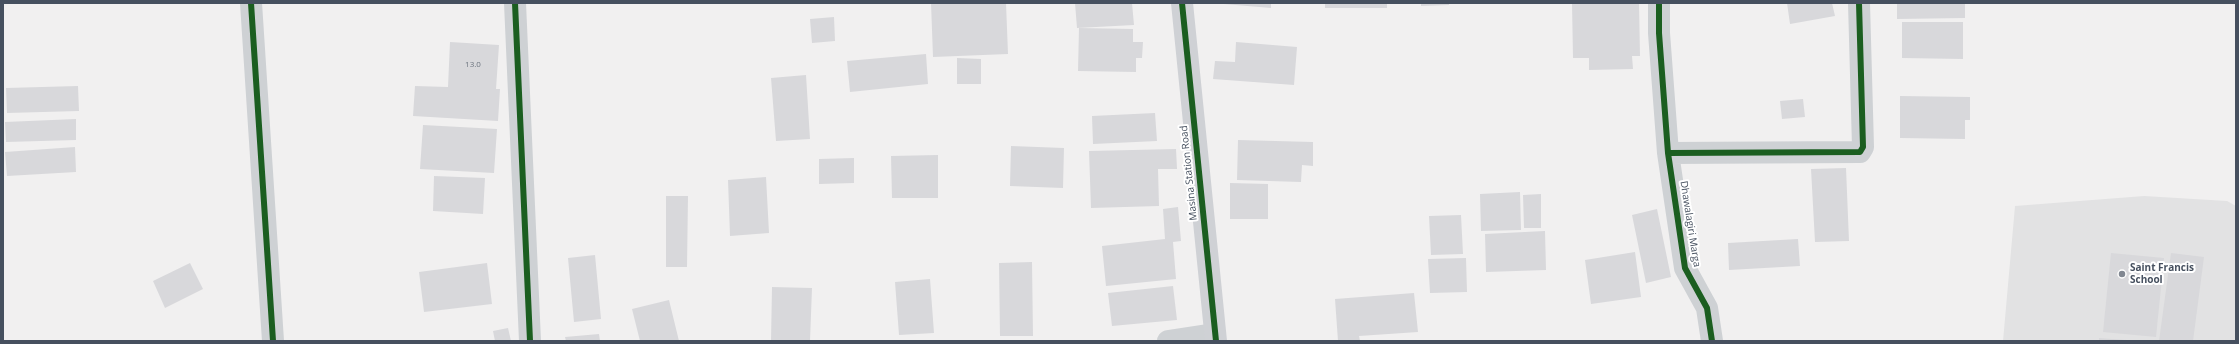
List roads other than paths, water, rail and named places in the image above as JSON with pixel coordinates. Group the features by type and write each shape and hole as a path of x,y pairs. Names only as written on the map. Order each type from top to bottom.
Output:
{"street":[{"path":"251,3 273,341"},
{"path":"515,3 530,341"},
{"name":"Masina Station Road","path":"1182,3 1215,337"},
{"name":"Dhawalagiri Marga","path":"1659,3 1659,33 1668,153 1685,268 1707,308 1712,341"},
{"path":"1668,153 1860,152 1863,147 1859,3"},
{"path":"1168,341 1215,337"}],"place":[{"name":"Saint Francis School","path":"2122,274"}]}
